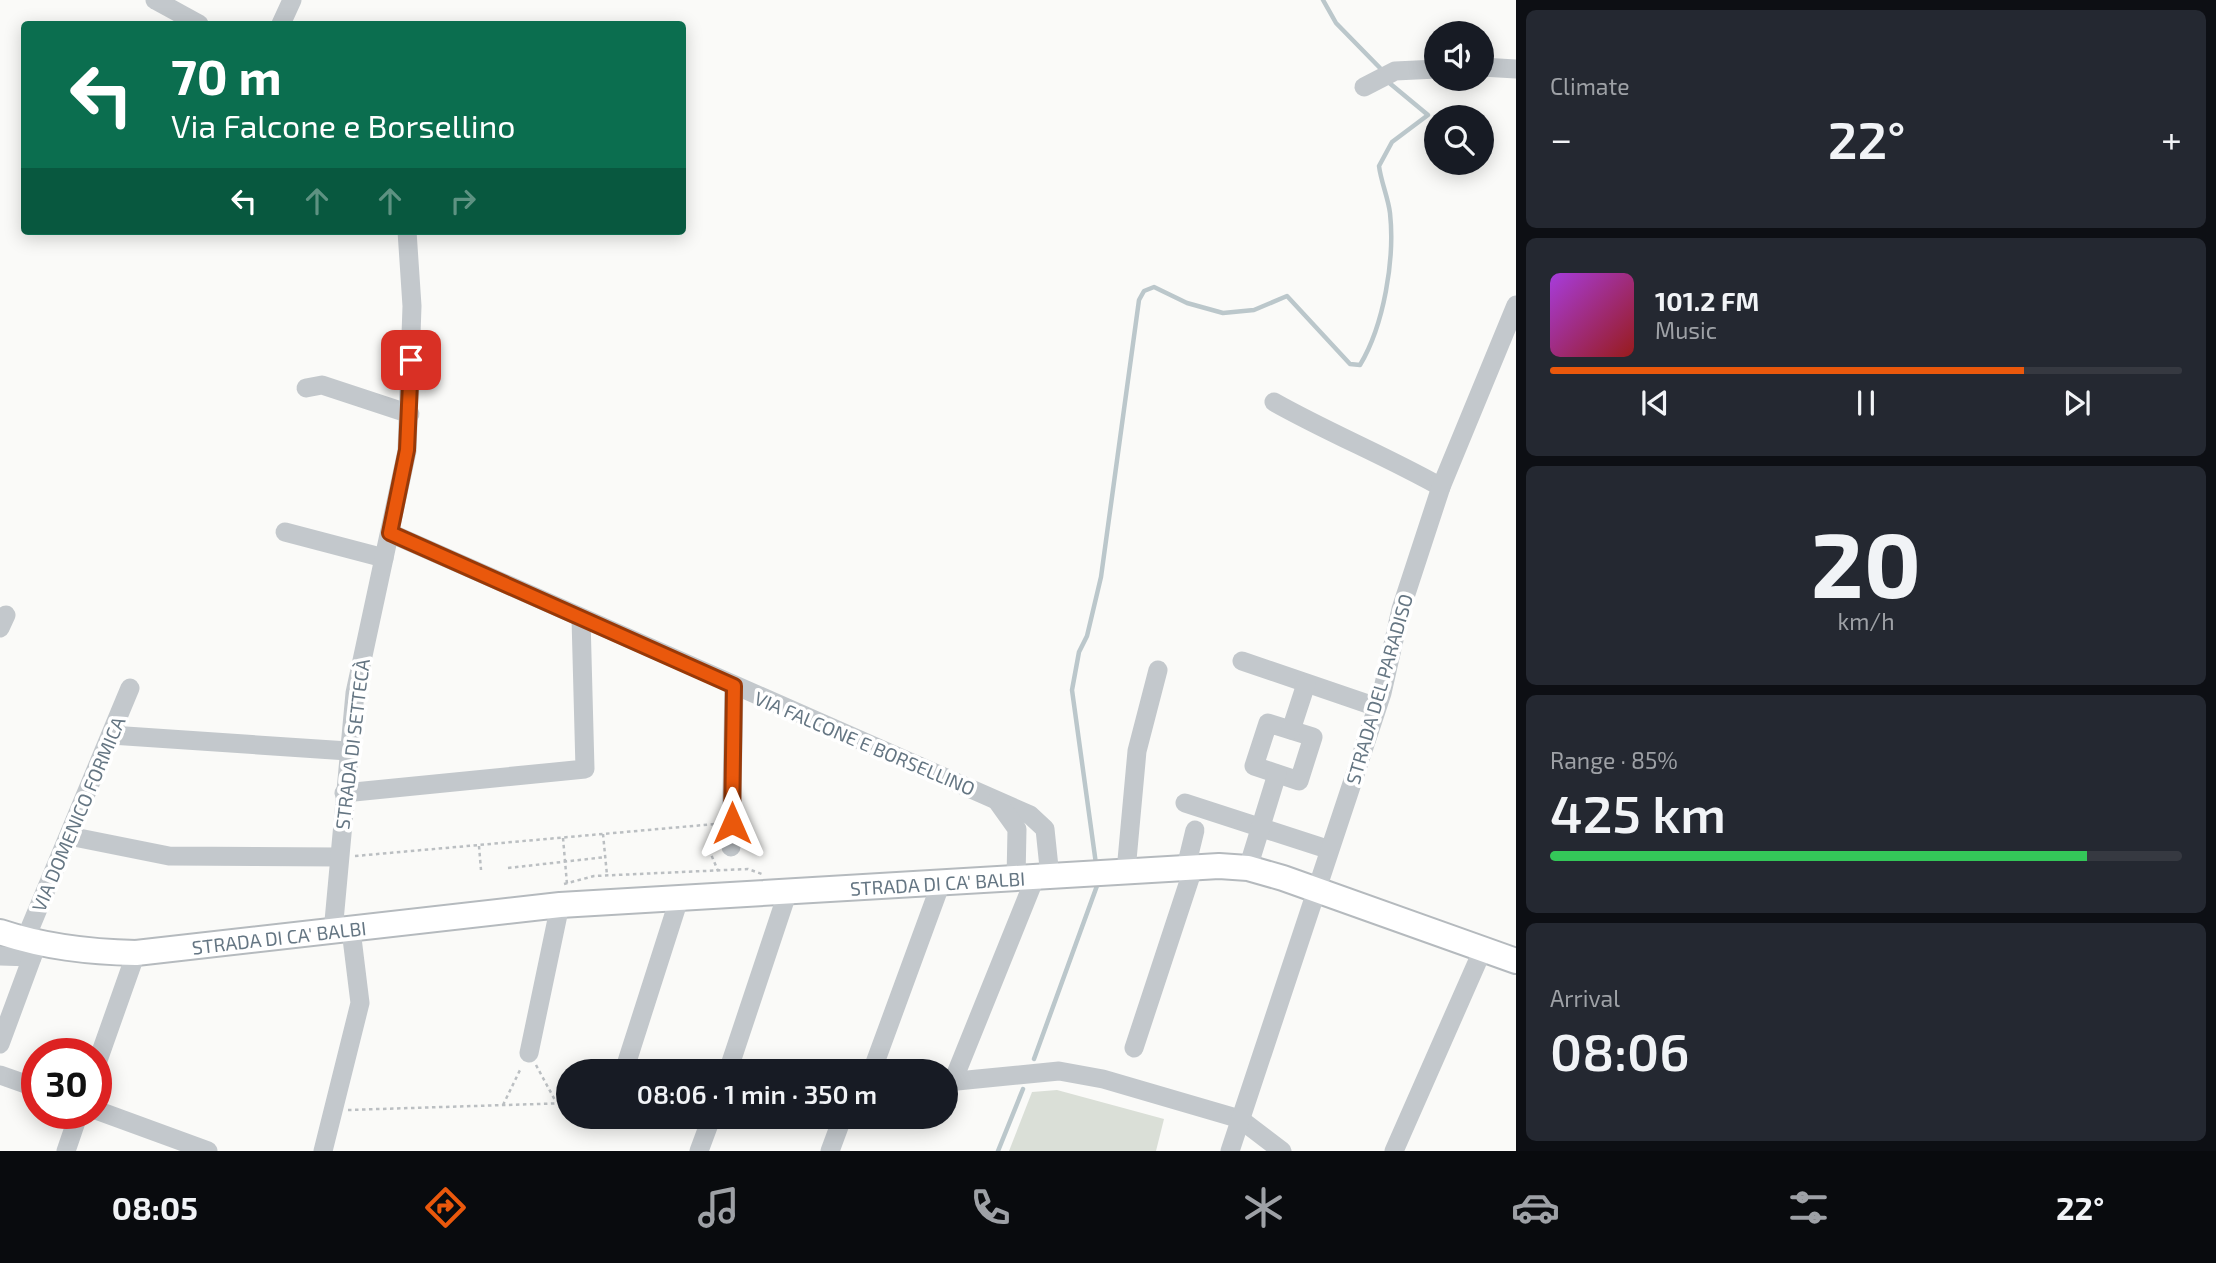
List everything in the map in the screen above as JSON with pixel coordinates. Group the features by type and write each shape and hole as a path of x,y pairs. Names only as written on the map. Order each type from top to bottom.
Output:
{"main road":[{"name":"STRADA DI CA' BALBI","path":"0,932 31,947 136,953 342,931 563,894 680,896 1034,878 1190,866 1248,868 1516,961"}],"street":[{"path":"155,0 194,21"},
{"path":"282,21 292,0"},
{"path":"1494,68 1516,69"},
{"path":"1364,87 1395,71 1424,70"},
{"name":"STRADA DI SETTECÀ","path":"323,1151 360,1003 342,931 338,857 355,693 407,450 412,262 408,235"},
{"name":"STRADA DEL PARADISO","path":"1230,1151 1382,693 1401,609 1441,487 1516,305"},
{"path":"306,388 322,385 410,414"},
{"path":"1274,402 1339,439 1376,451 1441,487"},
{"path":"285,532 384,558"},
{"name":"VIA FALCONE E BORSELLINO","path":"390,533 1030,815 1045,829 1034,878"},
{"path":"344,793 585,769 581,618"},
{"path":"1242,662 1365,703"},
{"path":"1126,872 1137,751 1158,670"},
{"path":"1291,730 1306,684"},
{"name":"VIA FALCONE E BORSELLINO","path":"731,847 724,824 734,686"},
{"name":"VIA DOMENICO FORMICA","path":"0,1044 69,835 130,688"},
{"path":"1268,723 1291,730 1313,737 1299,781 1254,766 1268,723"},
{"path":"111,735 348,751"},
{"path":"1248,868 1277,774"},
{"name":"VIA FALCONE E BORSELLINO","path":"996,800 1017,829 1034,878"},
{"path":"1185,803 1324,848"},
{"path":"1134,1048 1190,866 1195,830"},
{"path":"69,835 169,856 338,857"},
{"path":"958,1062 1034,878"},
{"path":"876,1059 941,883"},
{"path":"732,1059 788,891"},
{"path":"529,1053 563,894"},
{"path":"628,1059 680,896"},
{"path":"0,956 31,947"},
{"path":"1394,1151 1483,948"},
{"path":"106,1038 136,953"},
{"path":"958,1080 1059,1071 1102,1079 1240,1119 1282,1151"},
{"path":"0,1075 21,1082"},
{"path":"112,1116 208,1151"},
{"path":"65,1151 73,1129"},
{"path":"699,1151 707,1129"},
{"path":"830,1151 838,1129"}],"path":[{"path":"338,857 724,824"},
{"path":"718,871 708,847 724,824"},
{"path":"603,834 607,876"},
{"path":"563,838 563,894"},
{"path":"479,845 481,870"},
{"path":"508,868 606,857"},
{"path":"529,1053 556,1102"},
{"path":"503,1105 529,1053"},
{"path":"333,1111 556,1104"}],"shaded area":[{"path":"1057,1090 1164,1119 1156,1151 1009,1151 1032,1092"}],"waterway":[{"path":"1323,0 1336,23 1380,68"},
{"path":"1096,864 1072,690 1079,652 1087,636 1101,577 1139,300 1144,291 1154,287 1187,303 1223,313 1254,310 1287,296 1350,364 1360,365 1376,331 1386,291 1391,251 1390,213 1379,166 1392,142 1428,115 1387,81"},
{"path":"1034,1059 1098,883"},
{"path":"998,1151 1023,1089"}],"route":[{"path":"411,360 407,450 390,533 734,686 732,823"}]}
